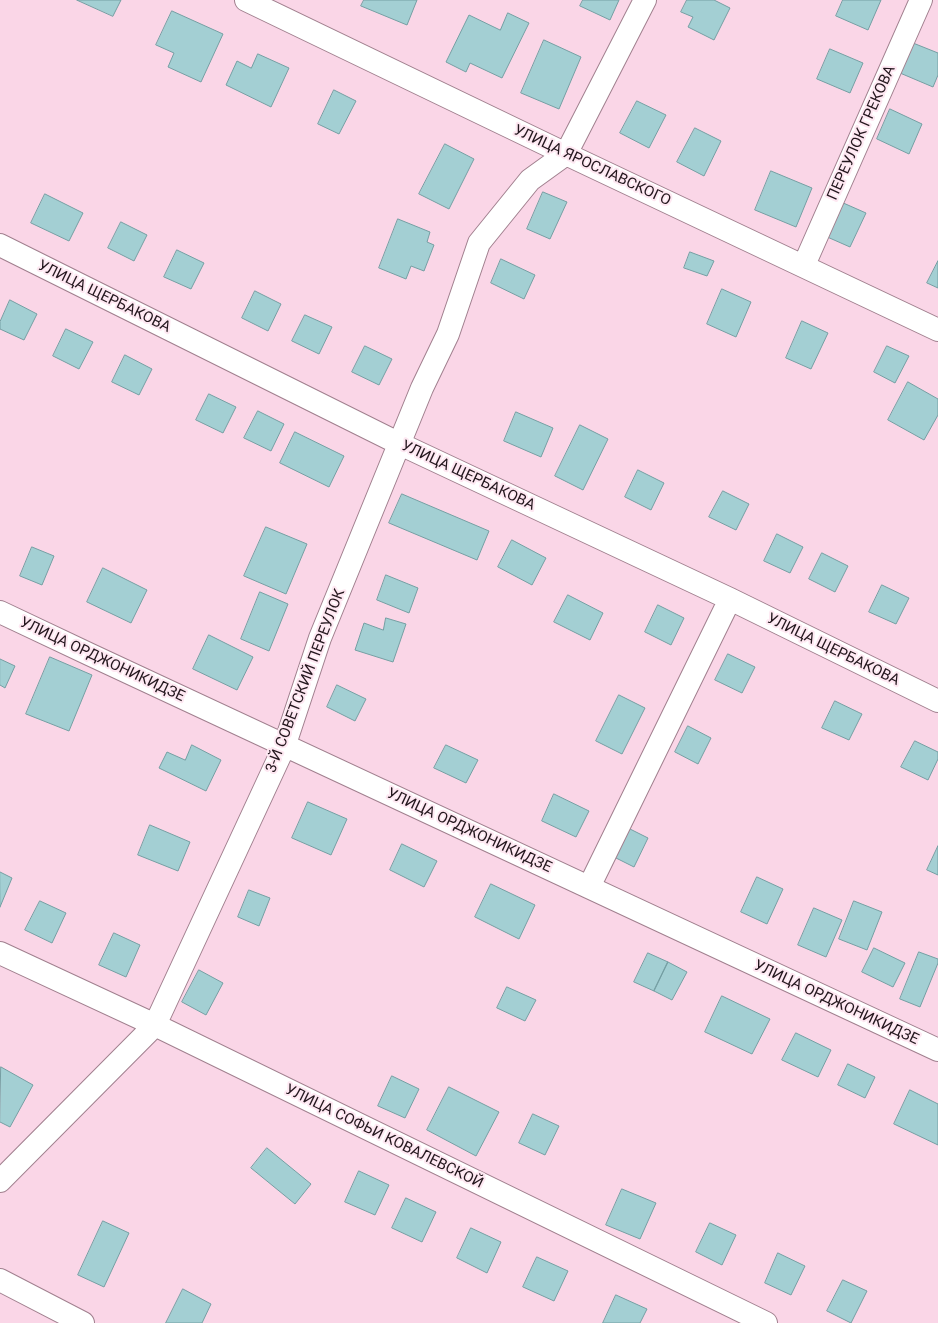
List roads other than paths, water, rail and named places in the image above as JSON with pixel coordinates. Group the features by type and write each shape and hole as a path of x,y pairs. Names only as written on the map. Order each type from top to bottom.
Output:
{"street":[{"name":"УЛИЦА ЯРОСЛАВСКОГО","path":"246,0 938,330"},
{"path":"566,154 646,0"},
{"name":"ПЕРЕУЛОК ГРЕКОВА","path":"804,266 921,0"},
{"name":"3-Й СОВЕТСКИЙ ПЕРЕУЛОК","path":"0,1181 155,1025 284,747 320,638 422,388 448,334 479,243 530,180 566,154"},
{"name":"УЛИЦА ЩЕРБАКОВА","path":"0,245 400,444 730,599 938,701"},
{"path":"589,887 730,599"},
{"name":"УЛИЦА ОРДЖОНИКИДЗЕ","path":"0,612 284,747 938,1050"},
{"name":"УЛИЦА СОФЬИ КОВАЛЕВСКОЙ","path":"0,953 155,1025 766,1323"},
{"path":"0,1280 83,1323"}]}
